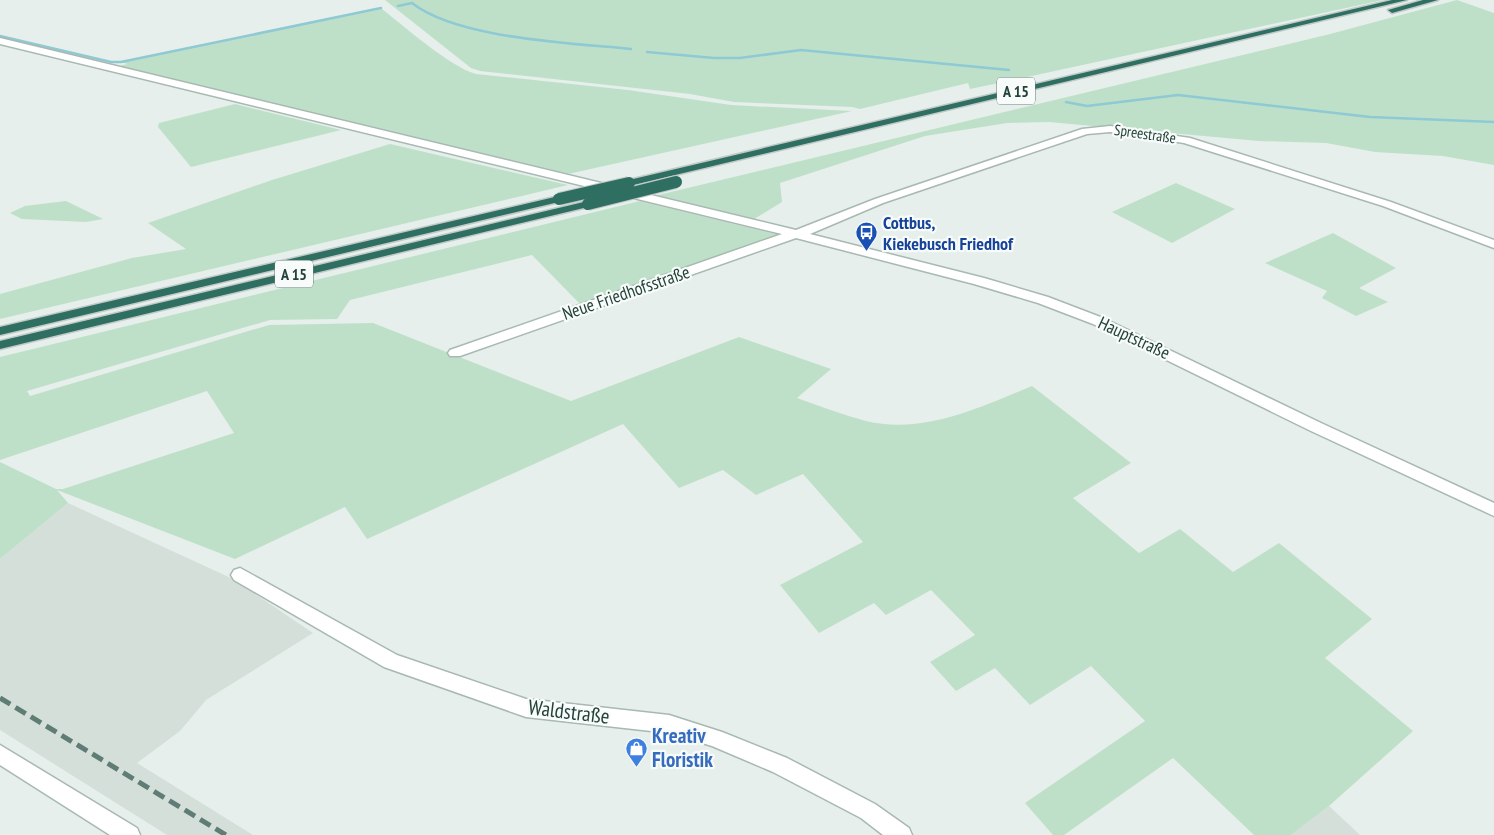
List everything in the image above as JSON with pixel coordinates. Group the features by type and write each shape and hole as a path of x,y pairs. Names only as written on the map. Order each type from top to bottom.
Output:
{"highway":[{"name":"A 15","path":"0,331 1403,0"},
{"name":"A 15","path":"0,345 1434,0"}],"street":[{"name":"Hauptstraße","path":"0,41 797,234 979,281 1072,310 1494,510"},
{"name":"Spreestraße","path":"797,234 879,201 1097,128 1186,140 1387,204 1494,244"},
{"name":"Neue Friedhofsstraße","path":"455,353 797,234"},
{"name":"Waldstraße","path":"240,575 391,661 526,708 669,724 715,738 780,765 868,811 901,835"},
{"path":"0,754 129,835"}],"shaded area":[{"path":"68,503 233,579 313,633 206,700 180,731 137,763 253,835 167,835 0,730 0,559"},
{"path":"1329,806 1360,835 1291,835"}],"green space":[{"path":"385,0 1383,0 970,89 968,83 860,109 852,107 734,102 690,94 480,71 471,68"},
{"path":"1457,0 1494,13 1494,165 1443,156 1375,152 1326,143 1259,141 1049,122 1007,123 925,136 780,183 782,202 754,219 650,197 1330,34"},
{"path":"382,9 441,55 465,70 476,74 628,90 731,105 852,111 568,174 116,67 127,64 121,62"},
{"path":"235,104 341,130 191,167 158,127 159,123"},
{"path":"390,144 568,185 0,319 0,294 132,258 186,249 148,223 272,180"},
{"path":"1176,183 1235,209 1172,243 1112,212"},
{"path":"66,201 103,219 86,222 22,219 10,213 25,206"},
{"path":"640,201 784,236 580,304 532,255 350,300 337,319 270,320 27,391 30,396 269,325 373,323 571,401 739,337 831,369 797,398 866,421 887,424 930,422 972,410 1032,386 1131,463 1073,498 1139,553 1180,529 1233,572 1279,543 1372,619 1325,658 1413,731 1329,806 1291,835 1254,835 1173,758 1064,835 1053,835 1025,803 1145,721 1091,666 1030,705 995,668 956,691 930,662 975,635 931,590 886,615 874,603 819,633 780,585 863,542 803,474 756,495 723,470 679,488 623,424 367,539 345,507 235,559 57,490 68,503 0,559 0,462 56,489 63,489 234,433 207,391 0,460 0,357"},
{"path":"1333,233 1396,268 1359,288 1388,302 1356,316 1322,298 1327,291 1265,263"}],"waterway":[{"path":"398,6 412,3 432,15 457,25 486,32 548,41 631,49"},
{"path":"0,36 111,62 121,62 381,8"},
{"path":"647,52 714,58 740,58 801,50 1009,70"},
{"path":"1066,102 1087,106 1178,95 1370,117 1494,122"}],"railway":[{"path":"0,698 226,835"}],"place":[{"name":"Cottbus, Kiekebusch Friedhof","path":"867,252"},
{"name":"Kreativ Floristik","path":"636,767"}]}
